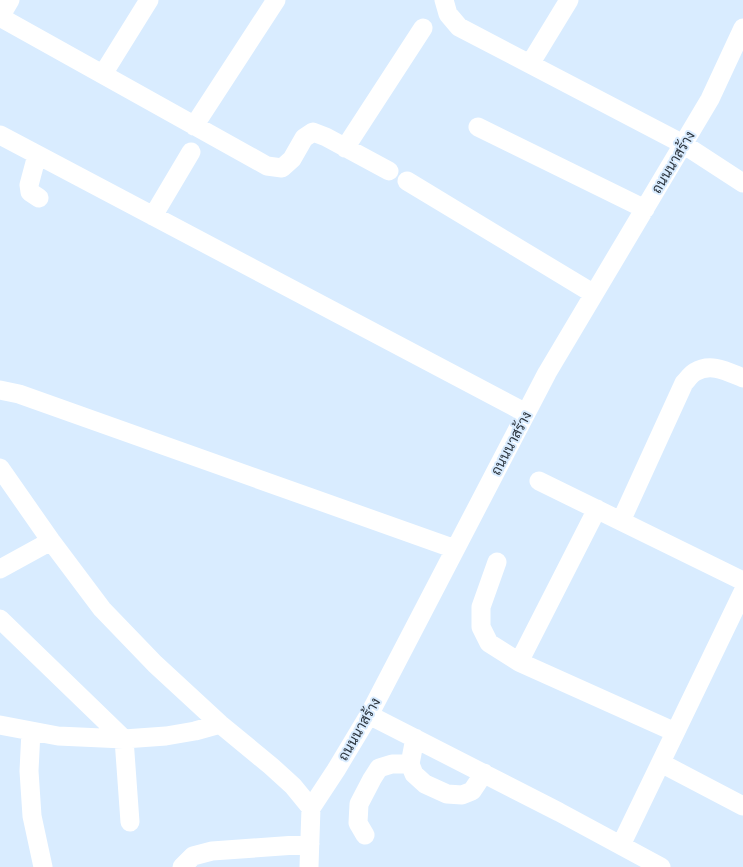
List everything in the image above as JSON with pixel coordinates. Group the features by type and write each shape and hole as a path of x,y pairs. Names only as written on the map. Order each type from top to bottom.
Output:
{"street":[{"path":"10,0 0,17 267,166 282,168 292,159 304,138 314,132 326,136 345,148 389,171"},
{"path":"103,74 149,0"},
{"path":"194,126 276,0"},
{"path":"444,0 448,14 459,27 683,144 743,184"},
{"path":"530,64 569,0"},
{"path":"345,148 423,28"},
{"name":"ถนนนาสร้าง","path":"311,808 369,715 547,373 739,48 743,28"},
{"path":"478,127 645,209"},
{"path":"0,135 526,413"},
{"path":"152,216 191,152"},
{"path":"37,155 29,185 30,192 39,198"},
{"path":"407,181 594,294"},
{"path":"621,521 684,383 694,372 704,368 717,368 743,378"},
{"path":"0,390 19,394 455,549"},
{"path":"0,468 51,541 102,609 155,664 220,724 272,766 293,786 311,808 309,867"},
{"path":"540,481 743,581"},
{"path":"519,662 596,509"},
{"path":"0,569 51,541"},
{"path":"497,562 481,607 481,627 489,644 519,662 675,732"},
{"path":"621,845 743,592"},
{"path":"0,619 124,739 130,822"},
{"path":"369,715 484,773 661,867"},
{"path":"0,725 58,736 124,739 166,736 195,731 220,724"},
{"path":"31,731 29,771 32,816 44,867"},
{"path":"415,738 410,764 414,774 425,784 447,794 462,795 472,791 484,773"},
{"path":"661,763 743,806"},
{"path":"365,835 358,823 359,804 372,779 379,768 392,764 410,764"},
{"path":"182,867 193,856 212,852 310,844"}]}
